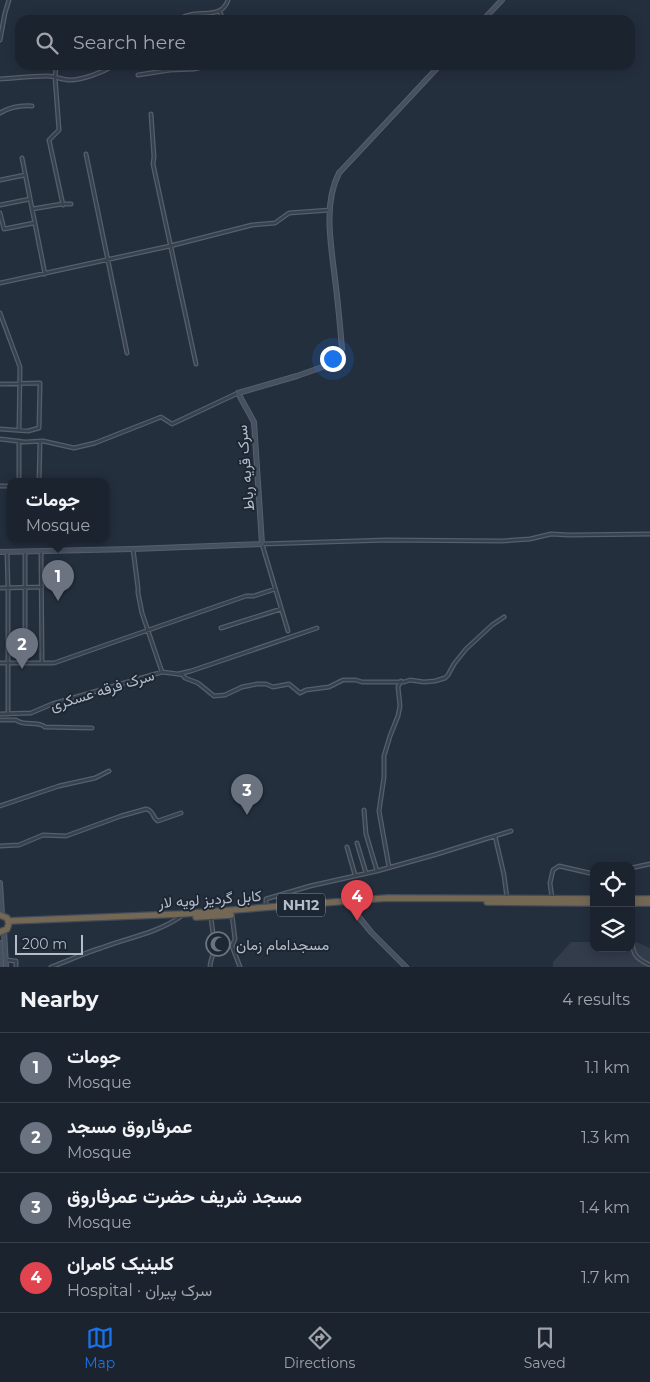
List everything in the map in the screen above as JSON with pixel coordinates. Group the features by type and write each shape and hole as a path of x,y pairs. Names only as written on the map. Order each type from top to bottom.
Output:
{"highway":[{"name":"کابل گردیز لویه لار","path":"8,922 211,916 387,898 590,898"},
{"path":"635,899 650,899"},
{"name":"کابل گردیز لویه لار","path":"8,922 181,914 348,903 423,901 590,903"},
{"path":"635,903 650,904"},
{"path":"1,915 5,916 8,922 2,931"}],"street":[{"path":"0,40 4,13 9,0"},
{"path":"186,15 220,12 226,6 228,0"},
{"path":"488,15 502,0"},
{"path":"56,70 59,130 50,140 63,204"},
{"path":"0,79 46,76 75,80 106,70"},
{"path":"138,75 170,70"},
{"path":"0,440 19,442 44,441 74,448 95,443 161,417 172,424 238,393 298,376 328,365 338,358 342,349 330,240 330,210 334,183 339,173 435,70"},
{"path":"0,113 10,107 32,106"},
{"path":"151,114 153,164 196,364"},
{"path":"86,154 127,353"},
{"path":"22,158 44,274"},
{"path":"0,180 25,175"},
{"path":"0,205 30,199"},
{"path":"32,209 71,204"},
{"path":"0,283 170,246 252,225 275,224 289,213 330,210"},
{"path":"0,213 4,230 35,223"},
{"path":"0,313 20,368 19,430"},
{"path":"0,384 40,383 39,428 28,431 0,429"},
{"name":"سرک قریه رباط","path":"238,393 254,422 262,544"},
{"path":"39,478 40,441"},
{"path":"19,442 19,478"},
{"path":"0,552 387,540 502,542 530,539 551,534 650,534"},
{"path":"262,544 288,631"},
{"path":"133,549 142,613 162,672"},
{"path":"41,551 42,664"},
{"path":"7,552 8,714"},
{"path":"25,552 25,663"},
{"path":"0,588 42,587"},
{"path":"0,663 54,663 246,596 254,596 275,589"},
{"path":"221,628 281,609"},
{"path":"178,674 198,683 214,696 225,695 242,687 257,684 273,686 289,684 300,692 329,687 343,680 362,682 436,681 445,678 466,649 492,625 504,617"},
{"name":"سرک فرقه عسکری","path":"0,714 31,713 52,704 162,672 178,674 191,671 317,628"},
{"path":"389,867 379,811 384,777 384,756 398,716 400,706 398,687 401,681"},
{"path":"16,714 16,720"},
{"path":"0,720 43,724 45,727 92,728"},
{"path":"0,806 59,786 95,778 109,771"},
{"path":"0,846 19,845 43,835 66,836 146,809 152,812 158,821 181,813"},
{"path":"364,810 366,834 377,871"},
{"path":"266,908 266,899 310,886 377,871 511,831"},
{"path":"495,836 507,898"},
{"path":"357,843 366,873"},
{"path":"347,847 355,876"},
{"path":"635,867 650,864"},
{"path":"552,898 550,883 553,870 559,866 590,873"},
{"path":"0,883 1,915"},
{"path":"348,903 371,932 406,967"},
{"path":"232,914 236,939 232,946 240,967"},
{"path":"210,967 216,946 211,916"},
{"path":"51,967 99,948 144,934 180,917"},
{"path":"2,931 6,967"},
{"path":"0,943 1,967"},
{"path":"633,952 639,960 650,965"},
{"path":"6,960 16,961 16,967"}],"shaded area":[{"path":"571,942 590,942 590,952 635,952 635,942 650,948 650,967 553,967 553,962"}],"place":[{"name":"جومات","path":"58,601"},
{"name":"عمرفاروق مسجد","path":"22,669"},
{"name":"مسجد شریف حضرت عمرفاروق","path":"247,815"},
{"name":"کلینیک کامران","path":"357,921"},
{"name":"مسجدامام زمان","path":"218,944"}]}
